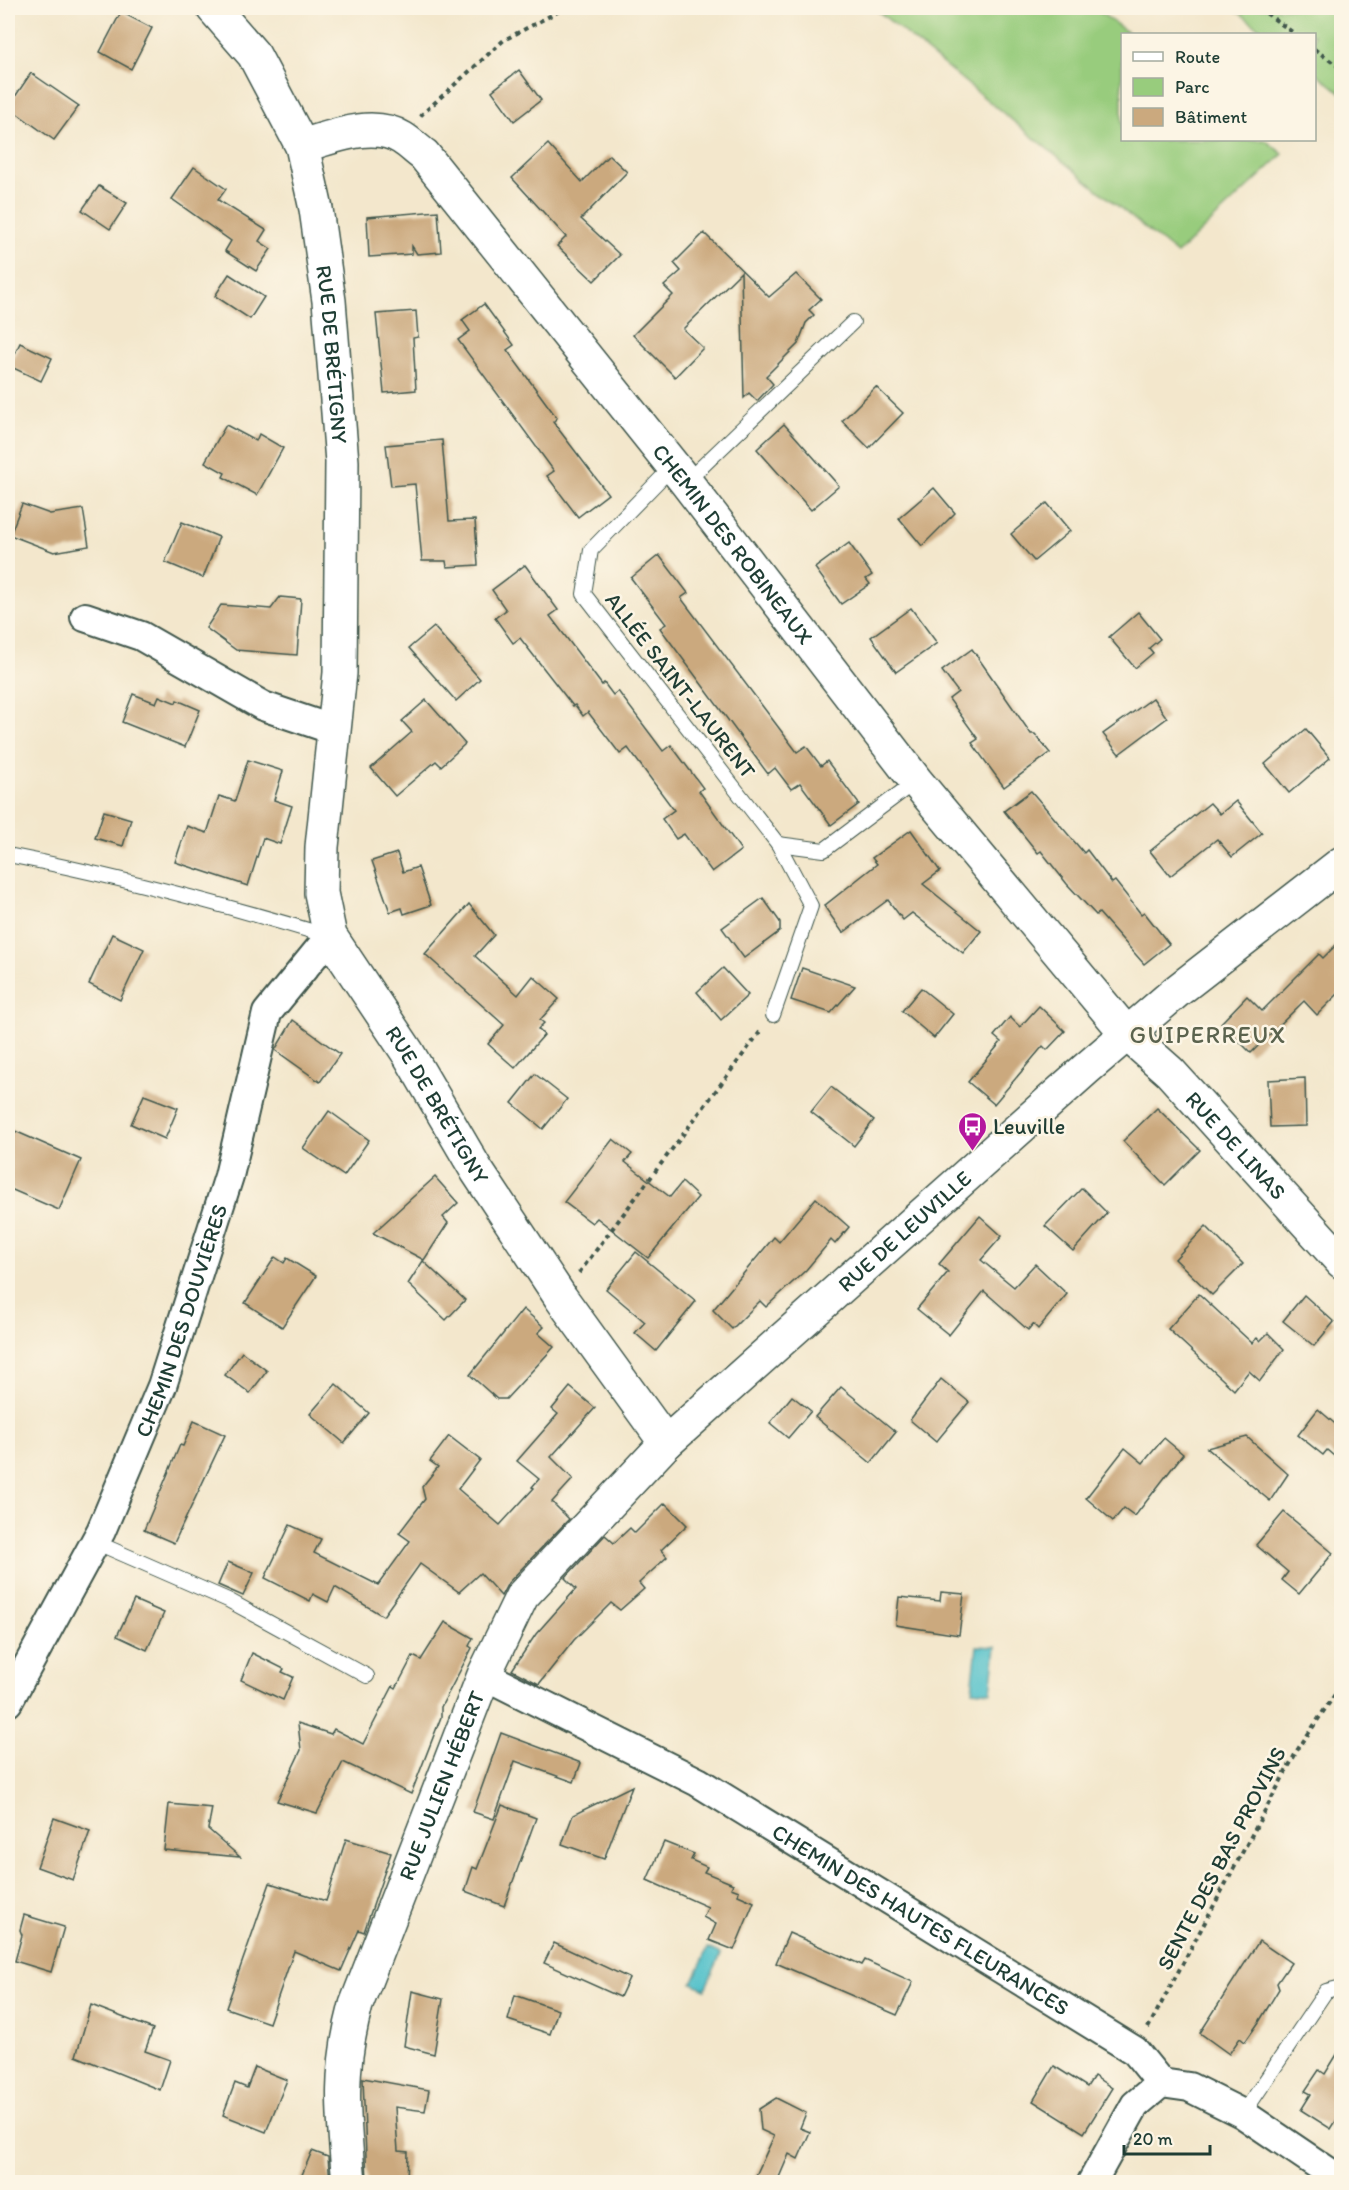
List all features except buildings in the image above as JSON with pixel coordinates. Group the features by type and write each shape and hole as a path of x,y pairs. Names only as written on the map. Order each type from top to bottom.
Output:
{"street":[{"name":"RUE DE BRÉTIGNY","path":"213,8 254,56 302,146 316,209 329,301 342,462 340,673 322,847 321,893 330,936 408,1053 477,1171 561,1298 666,1443"},
{"name":"CHEMIN DES ROBINEAUX","path":"302,146 337,135 371,130 400,137 424,155 680,474 916,781 1127,1034"},
{"path":"85,617 141,636 262,706 334,730"},
{"name":"RUE DE LEUVILLE","path":"666,1443 1177,991 1341,863"},
{"name":"CHEMIN DES DOUVIÈRES","path":"8,1702 95,1542 169,1364 229,1176 267,1013 330,936"},
{"name":"RUE DE LINAS","path":"1127,1034 1170,1072 1341,1262"},
{"name":"RUE JULIEN HÉBERT","path":"349,2182 342,2086 348,2034 356,2005 484,1674 522,1596 666,1443"},
{"name":"CHEMIN DES HAUTES FLEURANCES","path":"484,1674 698,1782 1135,2052 1161,2083"},
{"path":"1092,2182 1135,2105 1161,2083 1189,2087 1243,2114 1341,2181"}],"lane":[{"name":"ALLÉE SAINT-LAURENT","path":"773,1015 811,906 778,844 584,594 591,550 853,322"},
{"path":"778,844 824,850 916,781"},
{"path":"8,855 77,868 217,903 330,936"},
{"path":"95,1542 228,1600 367,1677"},
{"path":"1243,2114 1326,1990 1341,1987"}],"path":[{"path":"400,137 439,96 504,40 565,8"},
{"path":"1259,8 1294,33"},
{"path":"1316,50 1341,69"},
{"path":"561,1298 773,1015"},
{"name":"SENTE DES BAS PROVINS","path":"1135,2052 1298,1749 1341,1684"}],"green space":[{"path":"874,8 1094,8 1129,33 1121,33 1121,141 1266,141 1283,154 1177,254"},
{"path":"1233,8 1341,8 1341,93 1316,73 1316,33 1266,33"}],"water":[{"path":"977,1646 996,1647 991,1692 972,1690"},
{"path":"708,1948 721,1954 705,1989 692,1983"}],"place":[{"name":"Leuville","path":"972,1152"}],"district":[{"name":"GUIPERREUX","path":"1208,1035"}]}
